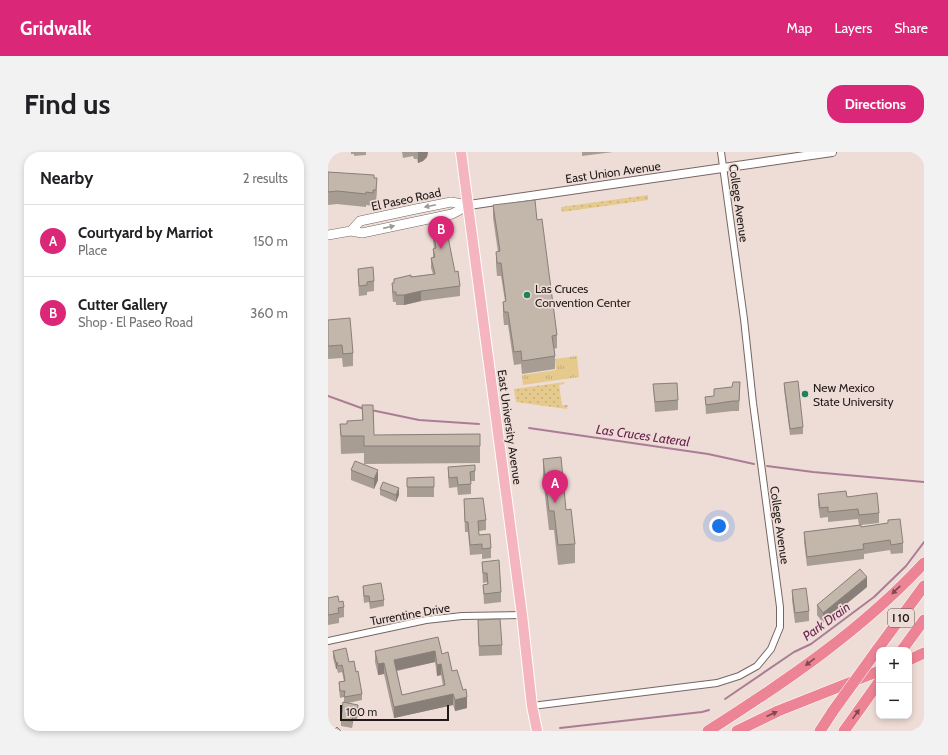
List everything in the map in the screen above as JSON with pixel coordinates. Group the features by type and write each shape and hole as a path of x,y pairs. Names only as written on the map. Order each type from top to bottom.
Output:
{"highway":[{"path":"708,731 779,684 825,651 868,616 924,563"},
{"name":"I 10","path":"820,731 924,586"},
{"name":"I 10","path":"904,647 924,620"},
{"path":"912,659 924,653"},
{"path":"737,731 778,711 876,672"},
{"path":"844,731 878,683"}],"main road":[{"name":"East University Avenue","path":"461,152 522,615 532,706 537,731"},
{"name":"El Paseo Road","path":"328,235 351,231 362,233 452,214 468,205"},
{"name":"East University Avenue","path":"531,731 532,706"}],"street":[{"name":"College Avenue","path":"532,706 717,683 739,676 757,666 771,649 780,627 780,607 753,403 744,319 721,152"},
{"name":"East Union Avenue","path":"468,205 832,152"},
{"name":"Turrentine Drive","path":"328,641 426,620 462,616 522,615"}],"green space":[{"path":"648,195 648,200 562,212 561,207"},
{"path":"577,356 579,377 523,385 522,375 556,370 555,359"},
{"path":"565,382 564,384 559,385 562,405 568,405 567,409 516,402 514,389"}],"building":[{"path":"328,172 374,175 374,178 377,178 376,190 373,190 373,193 366,192 366,194 337,191 328,192"},
{"name":"Las Cruces Convention Center","path":"535,200 537,220 542,219 557,335 552,336 555,356 522,361 521,351 514,352 508,312 504,312 503,302 506,301 501,263 497,263 496,252 500,251 493,205"},
{"path":"446,227 455,272 458,271 460,286 396,295 396,292 393,292 392,283 394,283 394,279 411,275 411,277 435,274 431,258 435,257 433,249 436,248 433,230"},
{"path":"373,267 374,281 367,282 367,285 359,286 358,269"},
{"path":"350,318 353,353 343,354 342,345 328,346 328,320"},
{"path":"798,381 803,427 790,429 784,383"},
{"path":"733,382 740,382 739,401 706,405 705,397 714,396 714,389 732,387"},
{"path":"677,383 678,400 655,402 653,384"},
{"path":"362,405 373,405 374,435 480,434 480,446 364,446 364,436 341,436 340,424 347,424 347,421 363,420"},
{"path":"561,457 566,510 571,509 575,544 558,545 554,511 549,511 543,459"},
{"path":"355,461 378,470 374,479 351,470"},
{"path":"475,465 475,471 470,472 471,484 458,485 457,477 449,478 448,467"},
{"path":"434,477 434,487 407,487 407,478"},
{"path":"383,482 399,488 396,495 380,489"},
{"path":"846,491 847,497 877,493 879,513 859,515 858,509 828,512 828,507 820,508 818,494"},
{"path":"483,498 486,520 478,521 479,535 490,534 491,548 482,549 482,544 470,545 468,522 465,522 464,499"},
{"path":"900,519 903,543 891,545 890,540 863,544 864,549 807,557 804,532 861,525 861,527 888,523 888,520"},
{"path":"499,560 501,592 484,594 483,585 488,584 487,573 483,573 482,562"},
{"path":"860,569 867,577 823,613 817,605"},
{"path":"381,583 384,600 370,602 369,596 364,596 363,586"},
{"path":"806,588 809,611 795,613 792,590"},
{"path":"338,596 339,602 343,601 344,607 338,608 339,613 328,615 328,598"},
{"path":"500,619 502,645 479,646 478,620"},
{"path":"438,637 442,654 448,652 452,671 457,670 463,690 466,689 467,697 455,700 453,694 394,707 384,663 378,664 375,651","holes":["435,651 437,665 441,664 445,685 402,695 394,660"]},
{"path":"346,648 349,662 354,661 356,672 358,671 362,694 344,697 345,691 340,691 339,682 345,681 343,669 342,665 338,666 337,662 336,663 333,651"},
{"path":"343,702 358,705 357,713 353,712 352,721 341,720"},
{"path":"337,727 341,731 333,731"}],"waterway":[{"name":"Las Cruces Lateral","path":"328,396 364,409"},
{"name":"Las Cruces Lateral","path":"371,410 419,420 479,424"},
{"name":"Las Cruces Lateral","path":"529,428 708,454 754,464"},
{"name":"Las Cruces Lateral","path":"767,466 813,472 924,482"},
{"name":"Park Drain","path":"725,699 794,652 811,644 874,597 906,566 924,542"},
{"name":"Park Drain","path":"560,728 709,710"}],"place":[{"name":"Cutter Gallery","path":"441,249"},
{"name":"Las Cruces Convention Center","path":"527,295"},
{"name":"New Mexico State University","path":"805,394"},
{"name":"Courtyard by Marriot","path":"555,503"}]}
